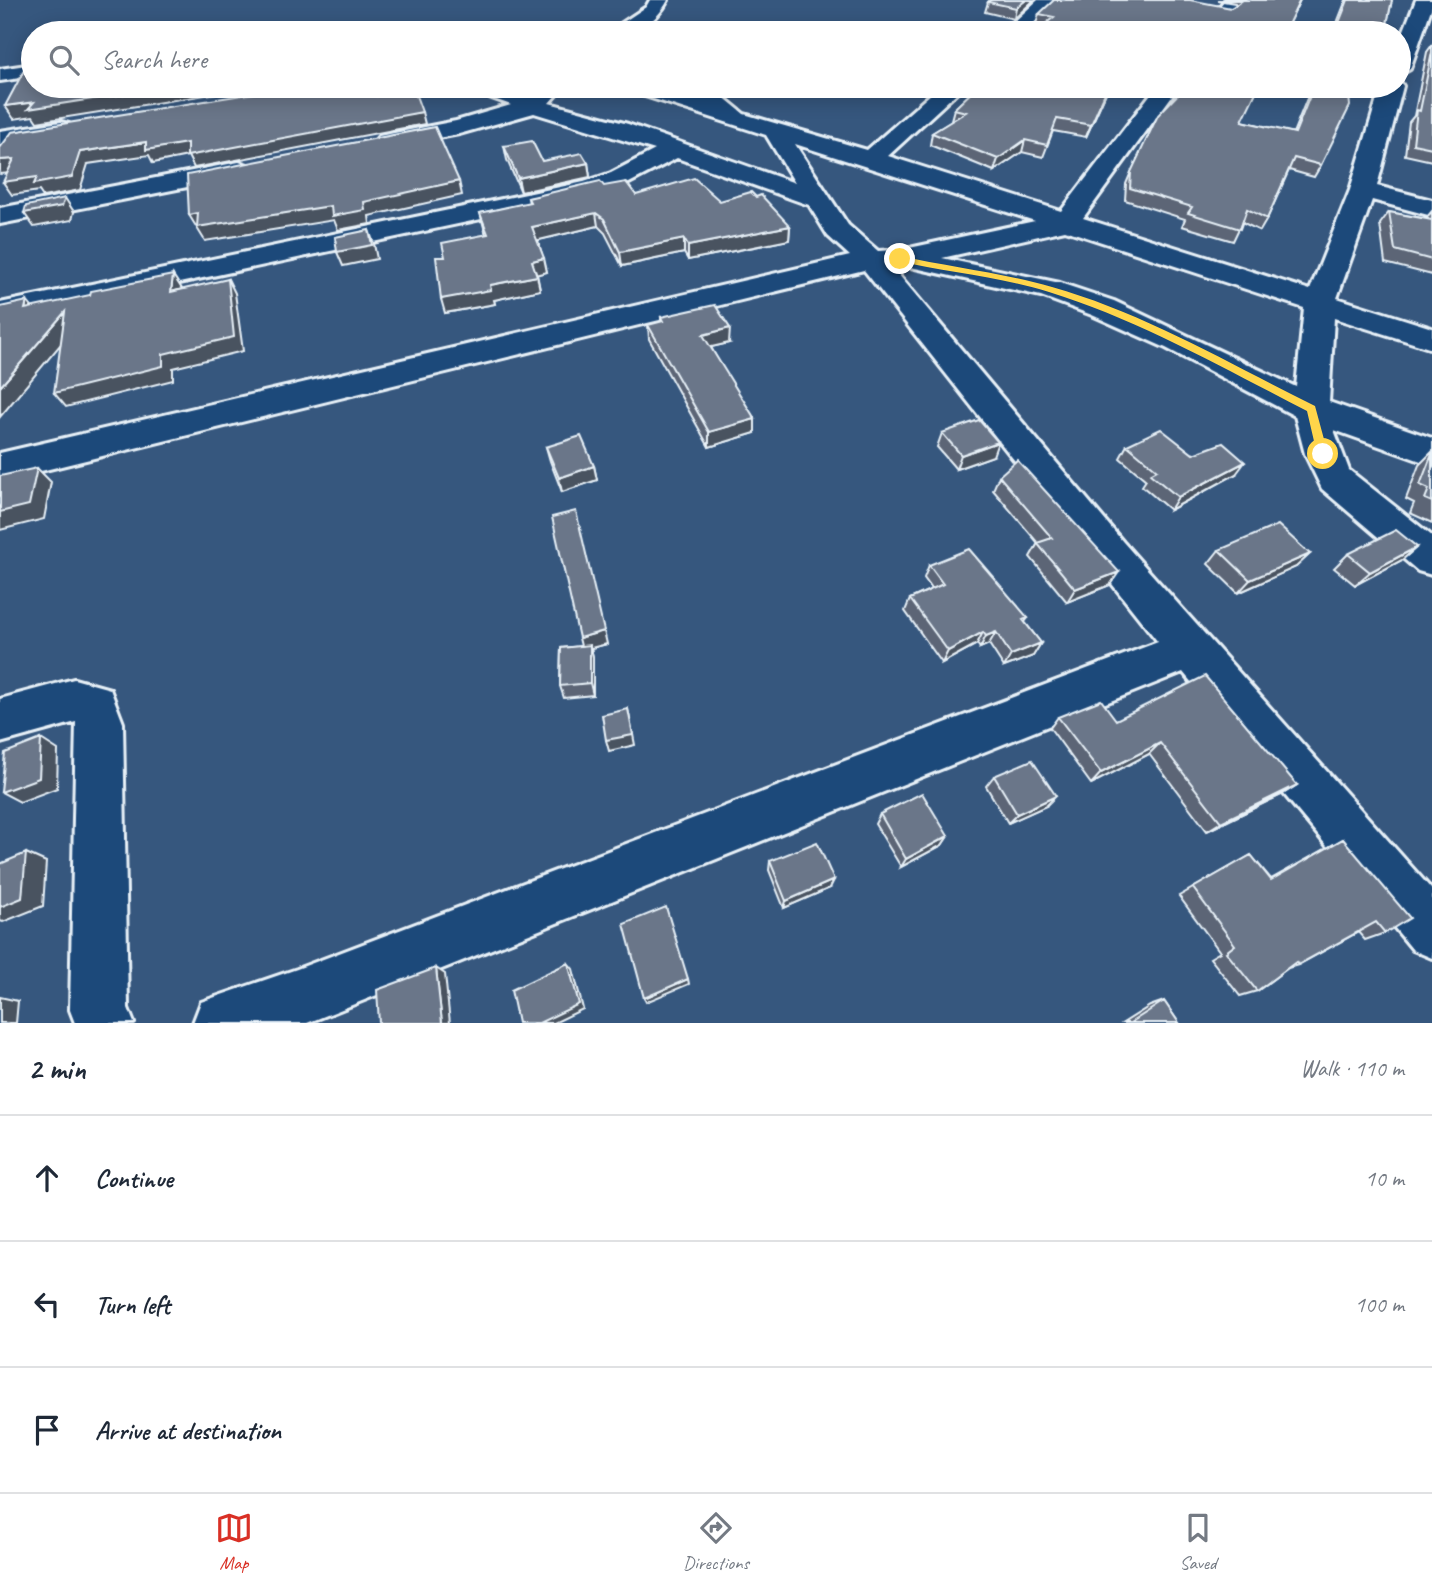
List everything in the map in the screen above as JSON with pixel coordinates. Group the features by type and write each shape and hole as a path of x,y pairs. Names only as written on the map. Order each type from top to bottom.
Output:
{"street":[{"path":"1025,21 1049,0"},
{"path":"1411,37 1425,0"},
{"path":"634,21 656,5"},
{"path":"1201,5 1231,5"},
{"path":"1218,21 1231,5"},
{"path":"1,75 21,71"},
{"path":"512,98 620,129 820,200"},
{"path":"365,146 459,127 534,106 542,98"},
{"path":"620,129 637,98"},
{"path":"675,98 1432,339"},
{"path":"711,98 736,119"},
{"path":"872,159 940,98"},
{"path":"0,467 886,260 1066,222 1159,98"},
{"path":"1389,98 1363,190 1321,304 1311,409 1323,454 1335,480 1432,559"},
{"path":"0,138 90,124"},
{"path":"775,131 838,230 886,260 1109,553 1432,930"},
{"path":"0,312 590,188 620,178 677,148"},
{"path":"0,215 257,166"},
{"path":"1363,190 1432,208"},
{"path":"886,260 1049,289 1103,308 1177,341 1311,409 1432,452"},
{"path":"222,1023 297,998 1192,649"},
{"path":"0,721 74,700 94,704 100,723 99,1010 105,1023"}],"building":[{"path":"1026,0 1016,8 988,2"},
{"path":"1054,0 1190,0 1231,8 1243,0 1300,0 1290,21 1049,21 1054,17 1039,14"},
{"path":"1348,0 1392,0 1388,21 1340,21"},
{"path":"1432,52 1432,148 1413,144 1417,110 1420,111"},
{"path":"21,76 21,98 99,98 28,109 34,102 5,106"},
{"path":"223,98 417,98 422,112 187,156 187,143 146,150 146,142 80,152 72,177 34,184 37,177 3,182 14,159 0,160 0,148 12,132"},
{"path":"965,98 1103,98 1091,125 1057,119 1047,145 1025,140 998,159 932,133 966,112 954,109"},
{"path":"1174,98 1253,98 1242,121 1295,133 1309,98 1349,98 1350,106 1321,165 1294,158 1267,219 1247,209 1240,229 1188,213 1192,207 1130,188 1131,172 1158,115"},
{"path":"435,127 459,181 364,202 365,210 332,216 331,206 197,227 198,213 189,215 187,175"},
{"path":"532,141 542,161 582,153 588,163 518,178 504,146"},
{"path":"694,178 720,201 751,192 756,197 761,195 790,226 688,246 684,239 620,252 604,219 596,213 532,227 544,258 532,261 537,276 490,285 491,290 441,299 436,257 445,257 442,243 488,234 480,213 530,202 528,198 600,181 604,186 626,182 636,195"},
{"path":"65,198 62,206 24,213 26,206"},
{"path":"1389,212 1432,220 1432,260 1395,250"},
{"path":"369,230 372,245 337,252 335,237"},
{"path":"173,275 171,292 228,279 234,337 163,354 163,366 54,393 65,312 0,387 0,307 27,301 25,309 90,295 91,291"},
{"path":"715,305 730,328 703,335 755,419 709,432 648,325 663,321 661,317"},
{"path":"979,420 998,442 961,455 942,433"},
{"path":"1161,429 1193,454 1223,443 1245,462 1178,497 1150,474 1157,470 1127,445"},
{"path":"581,436 594,466 559,478 546,447"},
{"path":"1432,454 1432,502 1425,499 1429,489 1420,485"},
{"path":"1017,460 1119,572 1075,589 1037,543 1052,538 999,476"},
{"path":"37,468 29,505 0,512 0,476"},
{"path":"576,511 604,631 579,638 552,517"},
{"path":"1278,525 1310,554 1250,580 1219,550"},
{"path":"1396,530 1417,547 1370,572 1348,554"},
{"path":"969,549 1028,618 1023,620 1041,643 1011,655 996,632 986,636 983,632 948,651 910,599 943,584 929,565"},
{"path":"590,645 590,683 560,686 561,648"},
{"path":"1205,676 1297,785 1221,822 1160,743 1101,773 1058,717 1101,700 1116,720"},
{"path":"628,709 633,735 606,740 602,715"},
{"path":"41,739 39,778 1,792 5,753"},
{"path":"1032,760 1056,796 1017,814 994,776"},
{"path":"922,793 948,836 906,859 880,814"},
{"path":"1343,839 1410,918 1385,933 1376,922 1298,965 1296,962 1257,991 1226,952 1235,945 1193,888 1251,855 1271,880"},
{"path":"817,842 834,880 786,901 770,861"},
{"path":"26,853 22,898 0,907 0,864"},
{"path":"666,907 688,979 644,998 624,924"},
{"path":"568,963 579,1004 539,1023 518,1023 511,990"},
{"path":"436,968 442,1023 379,1023 377,990"},
{"path":"1164,1001 1179,1023 1130,1023"}],"route":[{"path":"900,259 1049,289 1103,308 1177,341 1311,409 1323,454"}]}
